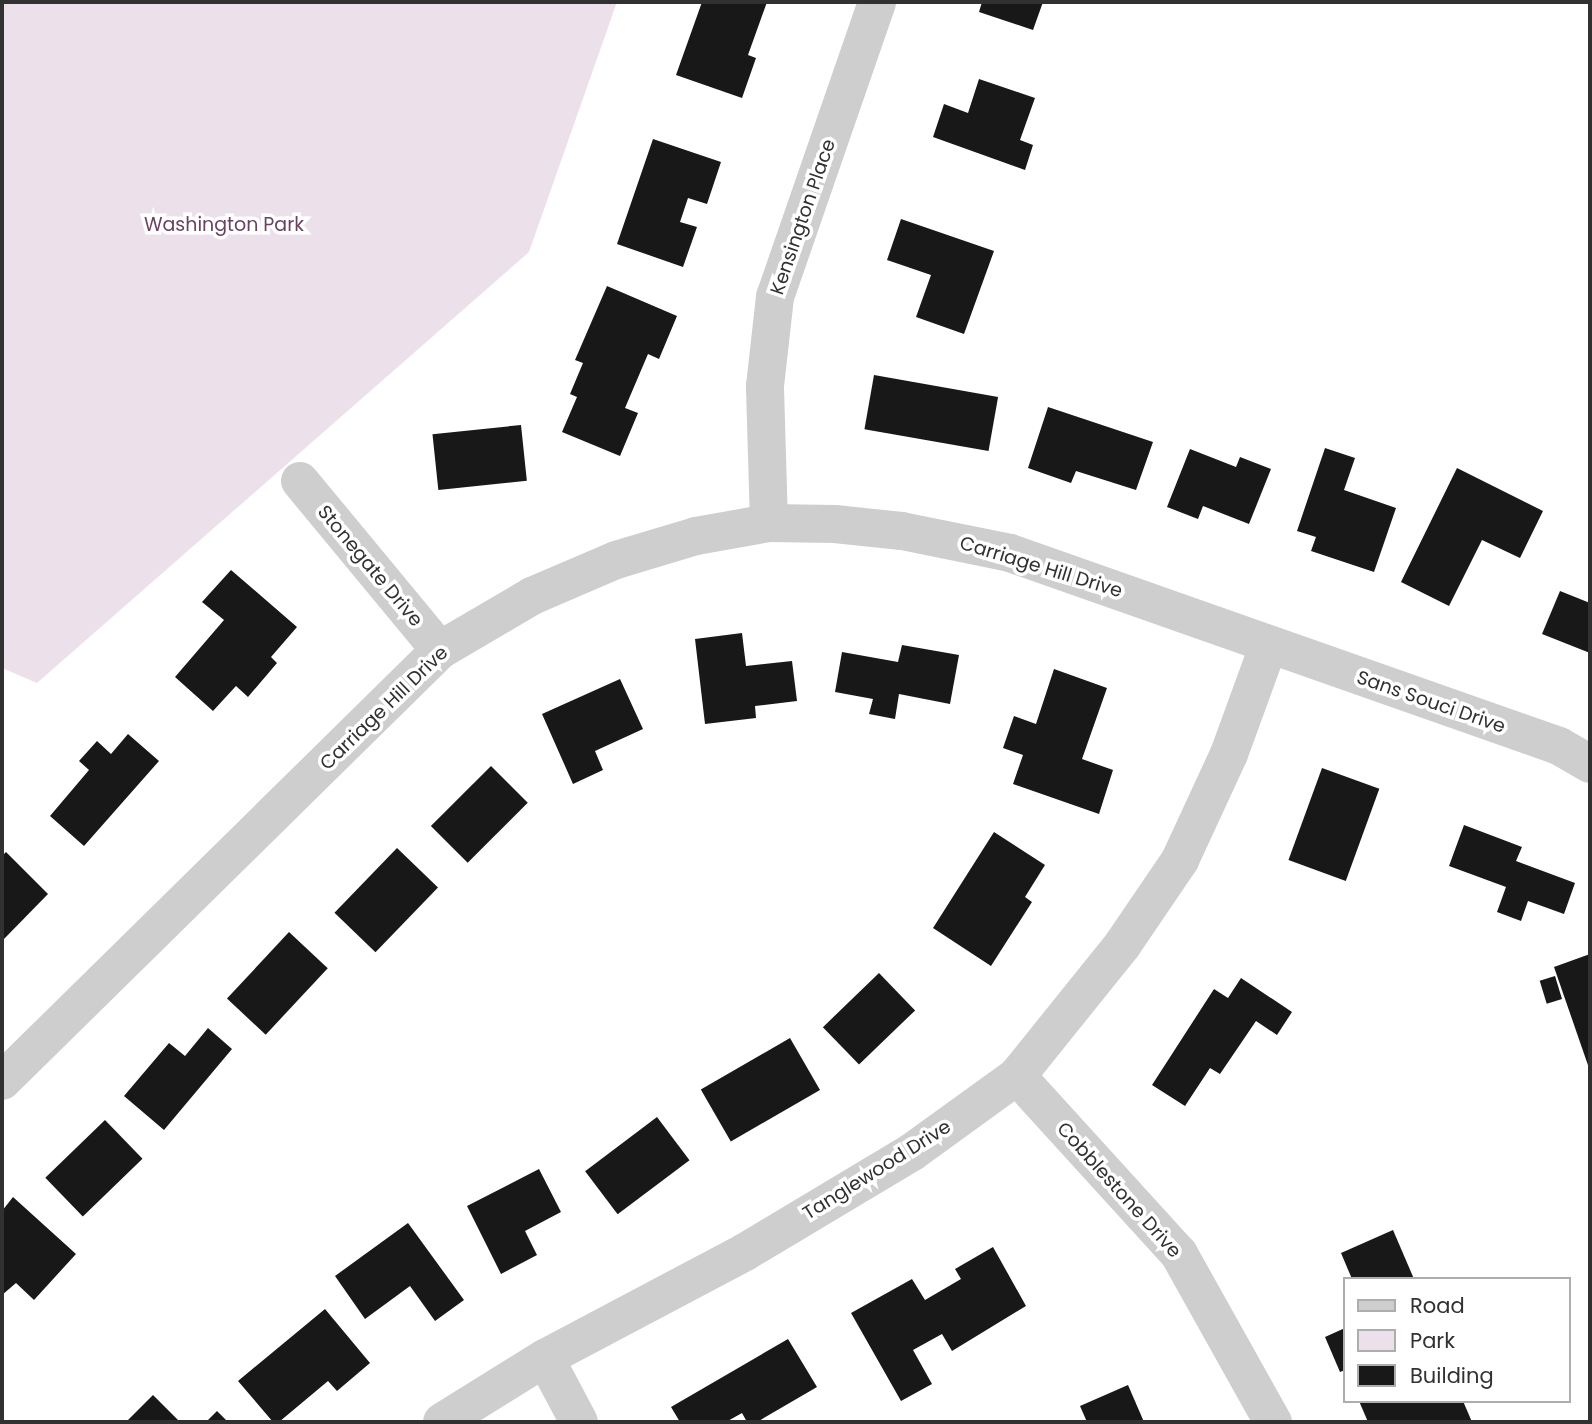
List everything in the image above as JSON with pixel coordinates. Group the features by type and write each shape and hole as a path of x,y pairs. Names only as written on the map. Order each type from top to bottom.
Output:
{"street":[{"name":"Kensington Place","path":"769,523 765,386 775,297 877,2"},
{"name":"Stonegate Drive","path":"300,481 440,650"},
{"name":"Carriage Hill Drive","path":"2,1081 440,650 532,596 616,560 696,536 769,523 902,531 1010,553 1268,646"},
{"name":"Sans Souci Drive","path":"1268,646 1559,746 1590,764"},
{"name":"Tanglewood Drive","path":"442,1422 545,1358 733,1258 912,1153 1017,1076 1123,944 1180,860 1229,754 1268,646"},
{"name":"Cobblestone Drive","path":"1017,1076 1179,1254 1273,1422"},
{"path":"545,1358 579,1422"}],"green space":[{"name":"Washington Park","path":"2,2 617,2 529,252 37,683 2,668"}],"building":[{"path":"702,2 767,2 748,55 756,58 742,98 676,75"},
{"path":"982,2 1043,2 1033,30 979,12"},
{"path":"979,79 1035,98 1020,140 1033,145 1025,170 933,137 944,104 968,113"},
{"path":"653,139 721,162 707,204 688,198 680,222 697,227 683,267 617,244"},
{"path":"901,219 994,251 964,334 916,317 931,275 887,260"},
{"path":"607,286 677,316 659,359 648,354 625,408 638,413 620,456 562,432 577,397 570,394 583,363 575,360"},
{"path":"874,375 998,397 989,451 864,429"},
{"path":"1048,407 1153,442 1136,490 1076,471 1071,483 1028,468"},
{"path":"521,425 527,481 438,490 432,434"},
{"path":"1325,448 1355,458 1344,490 1396,508 1374,572 1311,551 1316,537 1297,531"},
{"path":"1190,449 1236,467 1240,457 1271,469 1249,524 1203,506 1198,519 1167,507"},
{"path":"1457,468 1543,511 1520,558 1482,540 1449,606 1401,582"},
{"path":"231,570 297,627 271,657 277,663 248,697 236,686 213,711 175,677 224,620 202,602"},
{"path":"1560,591 1590,603 1590,653 1542,634"},
{"path":"742,633 746,666 792,661 797,701 755,706 756,718 705,724 695,639"},
{"path":"902,645 959,655 950,704 899,694 895,719 869,714 873,699 835,692 842,652 898,662"},
{"path":"1054,669 1107,688 1082,759 1113,770 1099,814 1013,784 1023,755 1003,748 1014,716 1036,724"},
{"path":"620,679 643,729 595,751 603,770 573,784 542,714"},
{"path":"128,734 159,761 84,846 50,816 89,770 79,761 97,741 111,754"},
{"path":"491,766 528,803 468,863 431,826"},
{"path":"1322,768 1379,789 1346,881 1288,860"},
{"path":"1464,825 1522,847 1516,861 1575,883 1564,914 1528,901 1521,921 1497,912 1506,887 1449,866"},
{"path":"994,832 1045,865 1025,897 1032,902 991,966 933,928"},
{"path":"397,848 438,888 375,952 334,913"},
{"path":"6,852 48,894 2,941 2,856"},
{"path":"289,932 328,968 266,1035 227,999"},
{"path":"1590,954 1590,1071 1554,967"},
{"path":"879,973 915,1010 859,1065 823,1027"},
{"path":"1555,976 1562,999 1547,1004 1540,981"},
{"path":"1241,978 1292,1012 1277,1035 1256,1021 1220,1074 1210,1068 1185,1106 1152,1085 1214,989 1228,998"},
{"path":"208,1028 232,1049 164,1130 124,1096 169,1043 185,1056"},
{"path":"790,1038 820,1090 731,1141 701,1090"},
{"path":"657,1117 689,1160 618,1214 585,1171"},
{"path":"105,1120 143,1159 83,1217 45,1178"},
{"path":"539,1169 561,1212 525,1231 537,1255 501,1274 467,1206"},
{"path":"13,1197 76,1254 34,1300 16,1283 2,1295 2,1211"},
{"path":"408,1223 464,1300 435,1321 410,1286 365,1319 335,1276"},
{"path":"1393,1230 1413,1277 1351,1277 1341,1253"},
{"path":"993,1247 1026,1306 952,1351 942,1334 913,1350 932,1384 901,1401 851,1313 912,1279 925,1300 961,1279 955,1269"},
{"path":"325,1309 370,1363 337,1391 328,1381 279,1422 273,1422 238,1381"},
{"path":"1344,1328 1344,1370 1340,1372 1325,1337"},
{"path":"788,1339 817,1387 757,1422 747,1422 742,1413 726,1422 680,1422 671,1407"},
{"path":"1128,1385 1144,1422 1087,1422 1080,1406"},
{"path":"153,1395 180,1422 126,1422"},
{"path":"1360,1403 1464,1403 1472,1422 1368,1422"},
{"path":"217,1411 228,1422 206,1422"}]}
